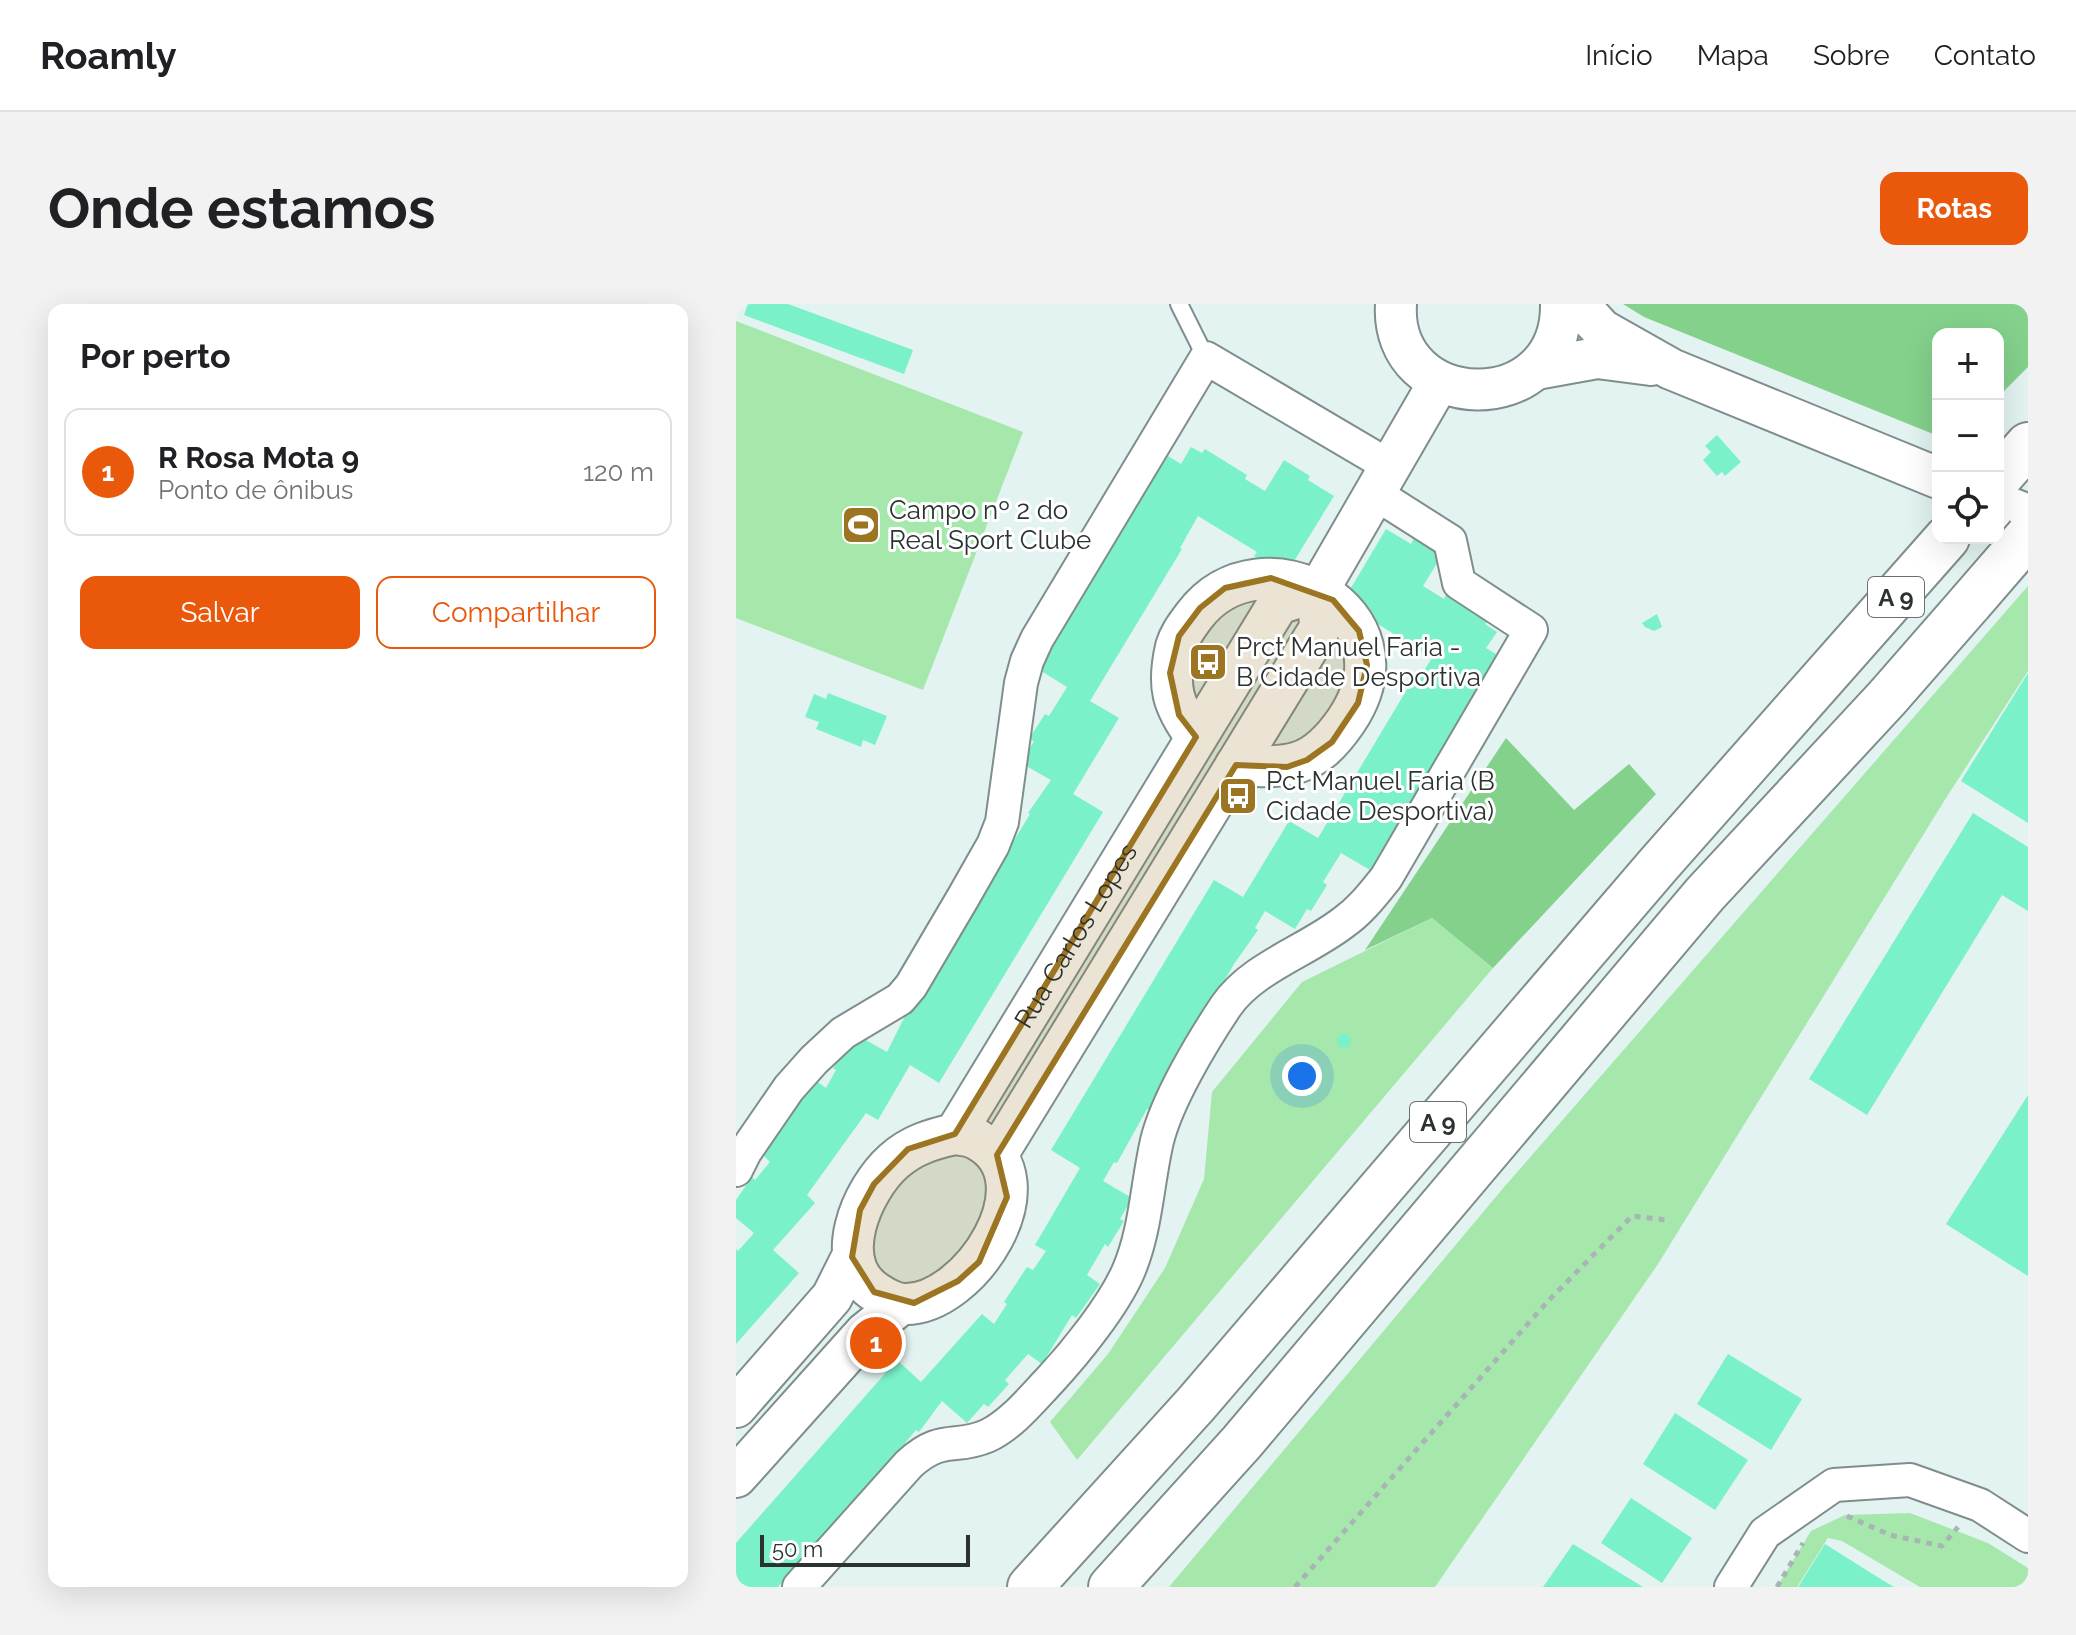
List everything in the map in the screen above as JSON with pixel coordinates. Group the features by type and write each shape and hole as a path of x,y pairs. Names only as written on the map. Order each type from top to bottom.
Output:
{"highway":[{"name":"A 9","path":"1111,1587 1242,1442 1705,894 1887,698 2012,508 2028,445"},
{"name":"A 9","path":"1030,1587 1196,1404 1659,864 1942,544"}],"street":[{"path":"1393,308 1403,343 1418,365 1439,382 1464,390 1490,391 1515,383 1536,369 1553,347 1561,321 1561,304"},
{"path":"1578,304 1602,330 1671,369 1932,476"},
{"path":"736,1170 789,1088 814,1060 843,1033 900,999 911,986 957,908 993,845 1002,822 1021,683 1032,650 1206,358 1383,480 1450,541 1459,583 1531,630 1386,878 1369,899 1344,922 1248,983 1227,1004 1168,1111 1158,1139 1143,1223 1128,1272 1094,1327 1051,1379 1006,1424 988,1436 944,1443 925,1449 917,1456 799,1587"},
{"path":"1536,369 1597,358 1671,369"},
{"path":"1318,591 1439,382"},
{"path":"1196,737 1179,715 1170,673 1179,636 1200,608 1225,588 1271,578 1298,583 1333,600 1359,631 1367,665 1358,703 1332,742 1307,760 1287,767 1236,765"},
{"name":"Rua Carlos Lopes","path":"955,1134 1278,604 1318,591 1320,628 997,1155"},
{"path":"736,1407 832,1297 852,1257 860,1210 886,1169 908,1149 927,1140 955,1134 977,1139 997,1155 1006,1176 1007,1197 983,1256 958,1281 924,1299 901,1304 865,1333 736,1477"},
{"path":"852,1257 859,1276 874,1292 901,1304"},
{"path":"1731,1587 1765,1533 1834,1485 1910,1480 1980,1505 2028,1536"}],"lane":[{"path":"1179,304 1206,358"}],"path":[{"path":"1295,1587 1549,1300 1632,1216 1667,1220"},
{"path":"1834,1520 1845,1515 1890,1535 1942,1546 1980,1505"},
{"path":"1777,1587 1811,1531"}],"highlighted area":[{"path":"1271,578 1333,600 1359,631 1367,665 1358,703 1332,742 1307,760 1287,767 1236,765 997,1155 1007,1197 979,1262 958,1281 914,1303 874,1292 852,1257 860,1210 874,1184 908,1149 955,1134 1196,737 1179,715 1170,673 1179,636 1200,608 1225,588"}],"green space":[{"path":"1623,304 2028,304 2028,367 2004,391 2004,328 1932,328 1932,434 1644,317"},
{"name":"Campo nº 2 do Real Sport Clube","path":"736,321 1023,432 923,690 736,618"},
{"path":"2028,586 2028,671 1658,1264 1435,1587 1169,1587 1505,1186"},
{"path":"1506,738 1574,810 1629,764 1656,794 1493,968 1432,918 1365,950"},
{"path":"1432,918 1493,968 1077,1460 1050,1422 1108,1354 1165,1268 1204,1179 1212,1092 1302,982"},
{"path":"1910,1513 1988,1543 2028,1568 2028,1587 1920,1587 1842,1541 1828,1538 1797,1587 1777,1587 1811,1531 1845,1515"}],"building":[{"path":"748,304 788,304 913,350 904,374 744,315"},
{"path":"1717,435 1741,462 1725,476 1722,472 1717,476 1703,460 1711,452 1705,446"},
{"path":"1191,447 1202,453 1205,449 1247,475 1245,479 1265,491 1284,460 1334,496 1288,571 1268,558 1266,562 1254,556 1257,552 1198,516 1182,549 1090,701 1119,718 1073,794 1103,812 939,1083 910,1065 878,1120 866,1113 807,1195 815,1203 773,1250 799,1273 736,1344 736,1249 738,1251 754,1233 736,1218 736,1200 752,1177 755,1180 770,1162 760,1152 794,1096 800,1100 815,1080 826,1088 836,1070 833,1068 857,1035 887,1052 906,1014 908,1016 1028,813 1051,780 1021,763 1034,741 1029,739 1045,714 1049,716 1067,687 1038,669 1051,648 1047,645 1061,622 1065,625 1097,572 1093,570 1108,546 1112,548 1149,487 1145,484 1156,467 1159,469 1168,456 1181,464"},
{"path":"1386,529 1411,544 1414,538 1442,555 1423,586 1444,599 1446,595 1488,621 1485,624 1497,632 1486,648 1499,656 1433,775 1429,772 1399,823 1404,825 1388,852 1383,848 1370,870 1341,853 1323,882 1327,885 1295,929 1265,911 1255,928 1258,930 1234,964 1223,983 1225,985 1103,1181 1132,1198 1120,1219 1124,1221 1108,1247 1105,1244 1087,1275 1100,1284 1076,1318 1072,1315 1042,1364 1028,1354 1005,1380 1009,1384 988,1407 984,1404 967,1423 942,1401 919,1432 916,1430 869,1486 844,1510 847,1513 834,1527 832,1524 778,1587 736,1587 736,1543 897,1360 921,1382 982,1314 994,1324 1027,1267 1033,1270 1046,1251 1035,1245 1080,1168 1051,1150 1214,880 1243,897 1289,821 1318,838 1409,686 1413,688 1432,658 1373,621 1370,625 1342,603"},
{"path":"1657,614 1662,627 1654,631 1645,627 1642,623"},
{"path":"2028,673 2028,823 1961,781"},
{"path":"828,693 887,716 875,745 863,740 861,747 816,729 819,722 805,717 814,694 826,699"},
{"path":"1973,813 2028,847 2028,911 2002,895 1867,1115 1809,1079"},
{"path":"1344,1034 1351,1041 1344,1048 1337,1041"},
{"path":"2028,1095 2028,1276 1946,1224"},
{"path":"1728,1354 1802,1399 1771,1450 1697,1404"},
{"path":"1675,1413 1748,1460 1715,1510 1643,1464"},
{"path":"1631,1498 1692,1538 1662,1583 1601,1543"},
{"path":"1573,1544 1643,1587 1543,1587"},
{"path":"1825,1544 1879,1578 1894,1587 1798,1587"}],"place":[{"name":"Campo nº 2 do Real Sport Clube","path":"861,525"},
{"name":"Prct Manuel Faria - B Cidade Desportiva","path":"1208,662"},
{"name":"Pct Manuel Faria (B Cidade Desportiva)","path":"1238,796"},
{"name":"R Rosa Mota 9","path":"876,1343"}]}
